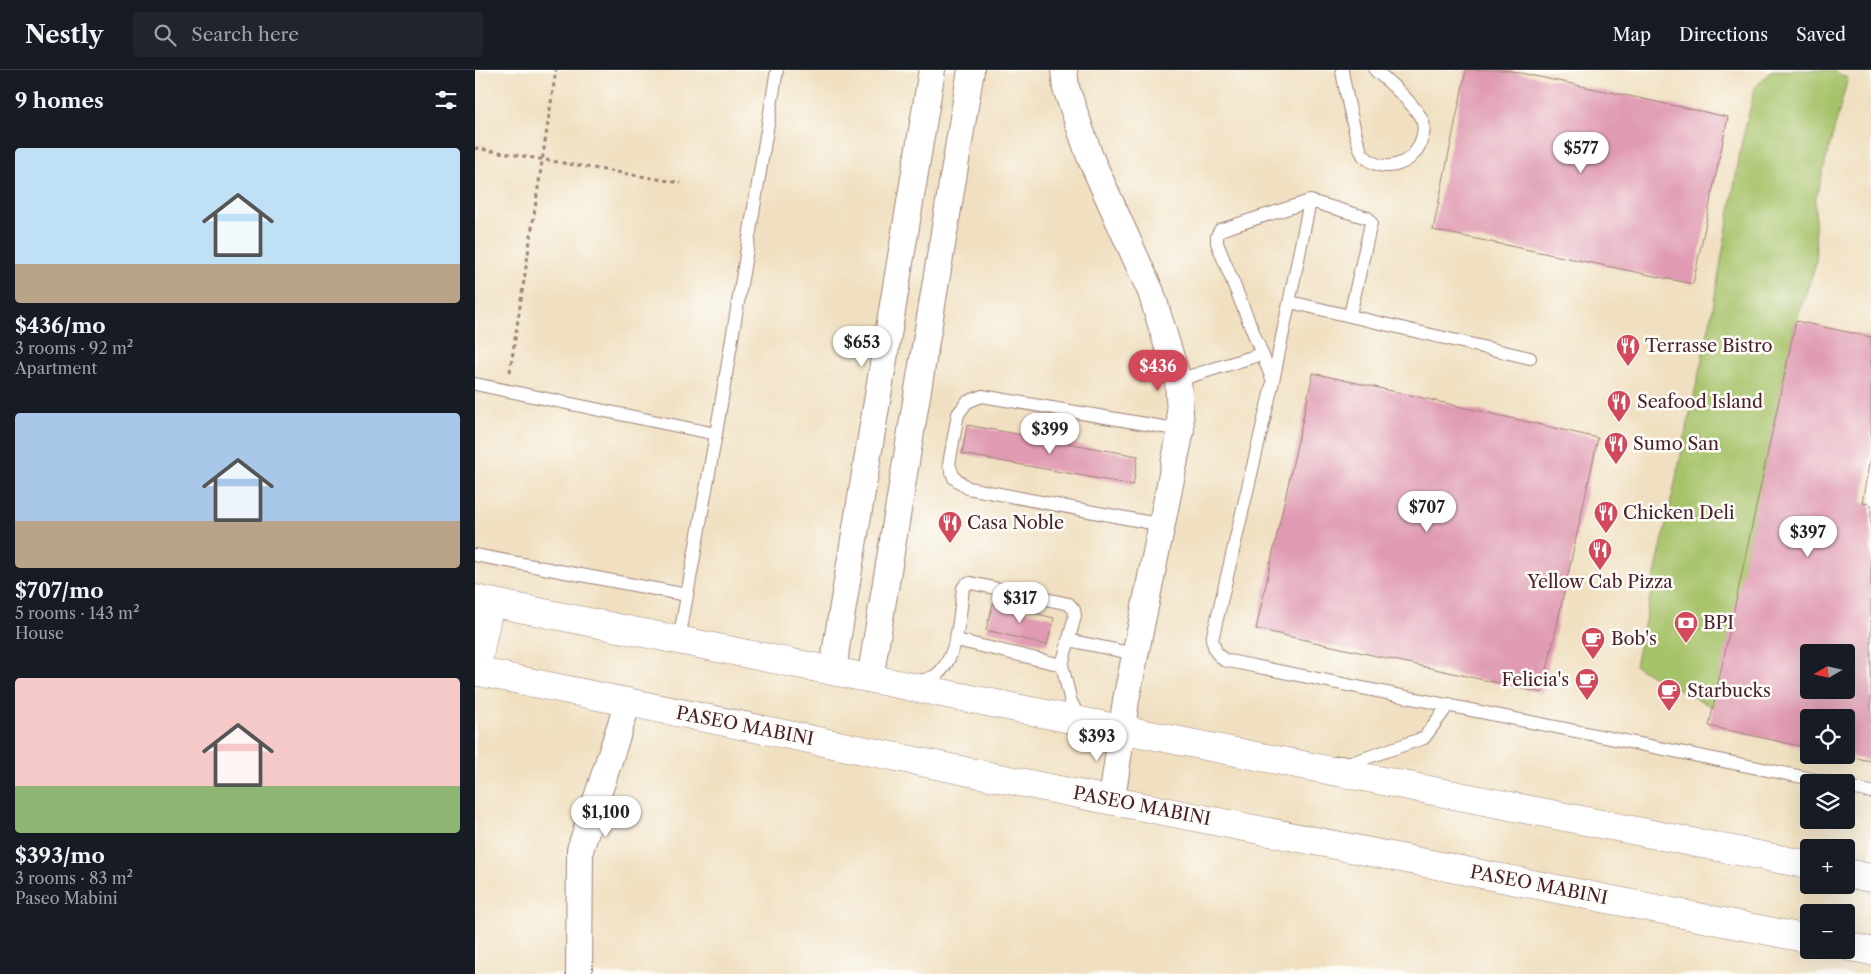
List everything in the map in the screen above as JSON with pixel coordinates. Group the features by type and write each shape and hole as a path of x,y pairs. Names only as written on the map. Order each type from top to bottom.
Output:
{"main road":[{"path":"475,671 482,600 1123,730 1800,863"},
{"name":"PASEO MABINI","path":"475,671 1800,936"},
{"path":"1855,875 1871,878"},
{"path":"1855,948 1871,951"}],"street":[{"path":"834,671 836,648 932,70"},
{"path":"870,679 971,70"},
{"path":"1064,70 1066,88 1090,157 1151,292 1178,380 1181,430 1126,700 1112,800"},
{"path":"928,99 965,105"},
{"path":"877,405 913,413"},
{"path":"579,974 580,850 628,702"}],"lane":[{"path":"679,640 716,434 777,70"},
{"path":"1342,70 1362,153 1373,163 1390,167 1404,163 1416,152 1424,130 1422,120 1412,106 1375,70"},
{"path":"1311,201 1273,380 1212,640 1216,652 1225,660 1800,776"},
{"path":"1273,380 1217,243 1217,236 1220,230 1311,201 1368,218 1371,223 1350,315"},
{"path":"1289,302 1530,358"},
{"path":"1178,380 1262,354"},
{"path":"475,384 716,434"},
{"path":"1162,525 968,488 954,478 949,464 958,414 967,402 982,396 1181,430"},
{"path":"475,555 687,595"},
{"path":"906,686 935,676 949,658 956,640 963,588 966,584 971,583 1069,604 1074,610 1075,616 1062,665 1071,702 1083,722"},
{"path":"956,640 1062,665"},
{"path":"1068,640 1135,654"},
{"path":"1290,763 1354,762 1424,738 1449,704"},
{"path":"1855,788 1871,792"}],"path":[{"path":"508,390 541,159 556,70"},
{"path":"475,148 681,183"}],"green space":[{"path":"1832,70 1848,78 1815,201 1816,264 1796,321 1714,708 1635,666 1712,313 1742,141 1755,88 1770,71"}],"building":[{"path":"1466,70 1506,70 1728,117 1693,284 1433,230"},
{"path":"1796,321 1871,337 1871,453 1862,503 1871,504 1871,761 1855,758 1855,709 1800,709 1800,746 1709,726"},
{"path":"1313,373 1598,438 1542,693 1256,629"},
{"path":"967,425 1138,456 1133,485 962,454"},
{"path":"993,603 1054,618 1047,645 986,630"}],"place":[{"name":"Terrasse Bistro","path":"1628,367"},
{"name":"Seafood Island","path":"1619,423"},
{"name":"Sumo San","path":"1616,465"},
{"name":"Chicken Deli","path":"1606,534"},
{"name":"Casa Noble","path":"950,544"},
{"name":"Yellow Cab Pizza","path":"1600,571"},
{"name":"BPI","path":"1686,644"},
{"name":"Bob's","path":"1593,660"},
{"name":"Felicia's","path":"1587,701"},
{"name":"Starbucks","path":"1669,712"}]}
